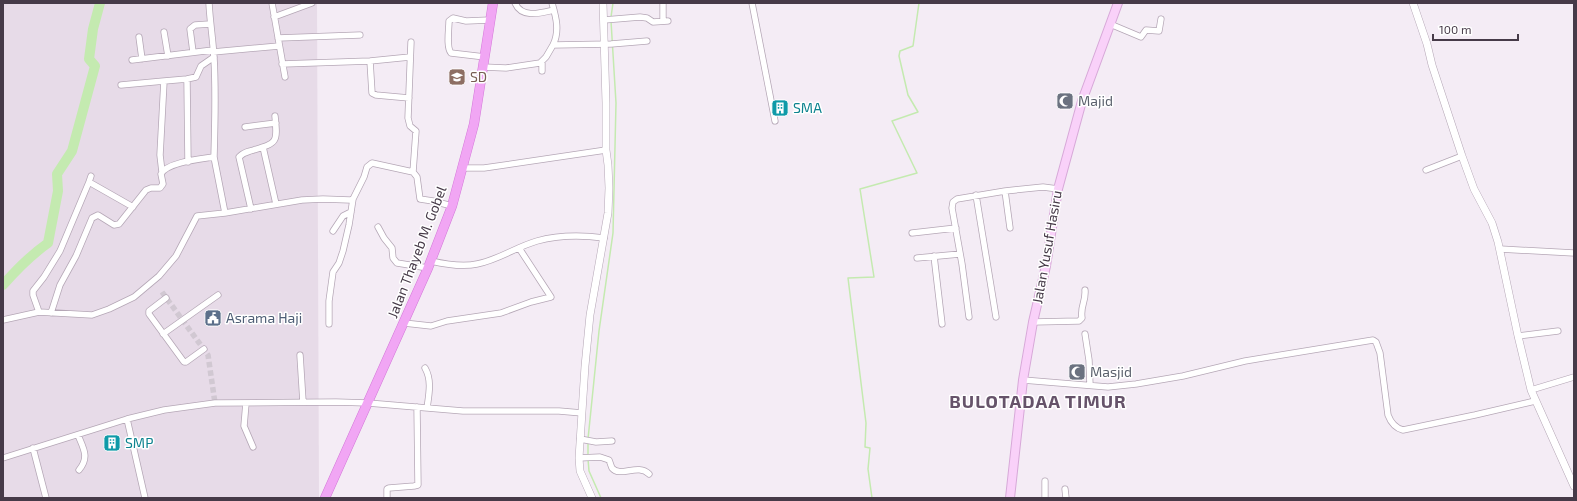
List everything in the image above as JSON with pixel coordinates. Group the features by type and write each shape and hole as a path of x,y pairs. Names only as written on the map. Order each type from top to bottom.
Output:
{"main road":[{"name":"Jalan Thayeb M. Gobel","path":"325,498 404,323 452,206 474,124 493,3"},
{"name":"Jalan Yusuf Hasiru","path":"1010,498 1022,380 1046,266 1058,189 1082,101 1118,3"}],"street":[{"path":"209,3 213,53 215,115 214,157 225,213"},
{"path":"272,3 285,77"},
{"path":"274,17 312,3"},
{"path":"515,3 520,9 530,14 554,10"},
{"path":"542,71 542,61 553,45 556,36 557,22 552,3"},
{"path":"592,498 580,471 579,458 585,440 582,413 590,315 608,213 609,188 606,150 606,103 611,44 609,19 603,3"},
{"path":"609,19 640,17 647,18 651,22 666,21 663,3"},
{"path":"752,3 775,122"},
{"path":"1413,3 1462,156 1474,189 1492,223 1500,249 1531,390 1572,477 1574,486"},
{"path":"485,57 451,53 449,51 449,21 453,18 466,21 490,20"},
{"path":"1110,24 1141,37 1146,30 1159,31 1161,19"},
{"path":"193,52 190,29 195,25 210,24"},
{"path":"164,32 168,56"},
{"path":"278,38 360,35"},
{"path":"139,37 142,59"},
{"path":"553,45 611,44 647,41"},
{"path":"411,42 408,122 416,131 413,172"},
{"path":"132,60 193,52 213,53 280,46"},
{"path":"121,85 196,77 201,66 213,53"},
{"path":"282,64 370,61 410,57"},
{"path":"370,61 372,92 376,94 409,98"},
{"path":"483,67 506,68 542,61"},
{"path":"187,79 188,162"},
{"path":"51,313 60,285 76,256 92,218 98,215 114,225 117,225 146,190 151,188 160,188 163,184 160,155 164,81"},
{"path":"245,127 275,119 277,134 275,140 271,144 243,153 239,157 251,209"},
{"path":"263,147 276,204"},
{"path":"463,168 502,166 606,150"},
{"path":"1426,170 1462,156"},
{"path":"162,172 167,167 214,157"},
{"path":"329,324 329,301 333,272 339,263 343,251 352,212 352,199 362,182 367,167 370,164 372,163 413,172 417,177 420,199 452,206"},
{"path":"39,312 33,291 44,277 60,251 91,176"},
{"path":"89,182 133,207"},
{"path":"969,317 952,208 953,202 957,199 1005,191 1043,187 1058,189"},
{"path":"1005,191 1010,228"},
{"path":"976,196 996,317"},
{"path":"3,320 39,312 92,315 134,297 162,273 176,256 196,217 302,200 323,198 344,201 352,199"},
{"path":"333,231 345,214 352,212"},
{"path":"378,227 392,248 393,258 396,263 429,265 473,265 485,262 542,240 565,236 604,238"},
{"path":"912,233 956,228"},
{"path":"404,323 431,326 447,321 501,313 531,302 551,297 519,248"},
{"path":"1500,249 1574,253"},
{"path":"917,258 960,254"},
{"path":"934,256 942,324"},
{"path":"1033,322 1079,321 1082,318 1081,308 1086,300 1085,290"},
{"path":"163,334 218,295"},
{"path":"166,298 148,312 163,334 184,362 188,361 204,349"},
{"path":"1518,336 1558,331"},
{"path":"1085,334 1089,360 1090,386"},
{"path":"1022,380 1090,386 1120,386 1156,381 1245,361 1372,340 1376,342 1380,353 1390,422 1400,429 1404,430 1475,415 1535,400"},
{"path":"300,355 303,402"},
{"path":"425,368 428,373 430,383 427,408"},
{"path":"1531,390 1574,377"},
{"path":"3,458 127,419 154,412 198,404 246,402 368,403 471,412 559,411 582,413"},
{"path":"246,402 244,426 253,447"},
{"path":"387,498 387,489 389,488 418,485 417,407"},
{"path":"127,419 145,498"},
{"path":"78,435 86,459 85,463 79,470"},
{"path":"585,440 612,441"},
{"path":"33,448 46,498"},
{"path":"579,458 607,458 614,470 626,472 640,469 649,474"},
{"path":"1044,498 1045,481"},
{"path":"1066,489 1066,498"}],"shaded area":[{"path":"3,3 317,3 319,498 3,498"}],"waterway":[{"path":"3,285 24,262 48,243 58,191 57,174 72,151 95,66 89,59 93,29 100,3"},
{"path":"611,17 613,3"},
{"path":"872,498 868,469 870,448 865,447 866,423 848,278 874,277 860,189 917,173 892,121 918,112 908,95 899,56 900,51 913,46 919,3"},
{"path":"588,439 599,331 613,233 616,103 611,21"},
{"path":"588,443 588,455"},
{"path":"588,459 589,471 601,498"}],"tunnel":[{"path":"162,292 208,355 215,403"}],"place":[{"name":"SD","path":"457,77"},
{"name":"Majid","path":"1065,101"},
{"name":"SMA","path":"780,108"},
{"name":"Asrama Haji","path":"213,318"},
{"name":"Masjid","path":"1077,372"},
{"name":"SMP","path":"112,443"}],"district":[{"name":"BULOTADAA TIMUR","path":"1038,402"}]}
